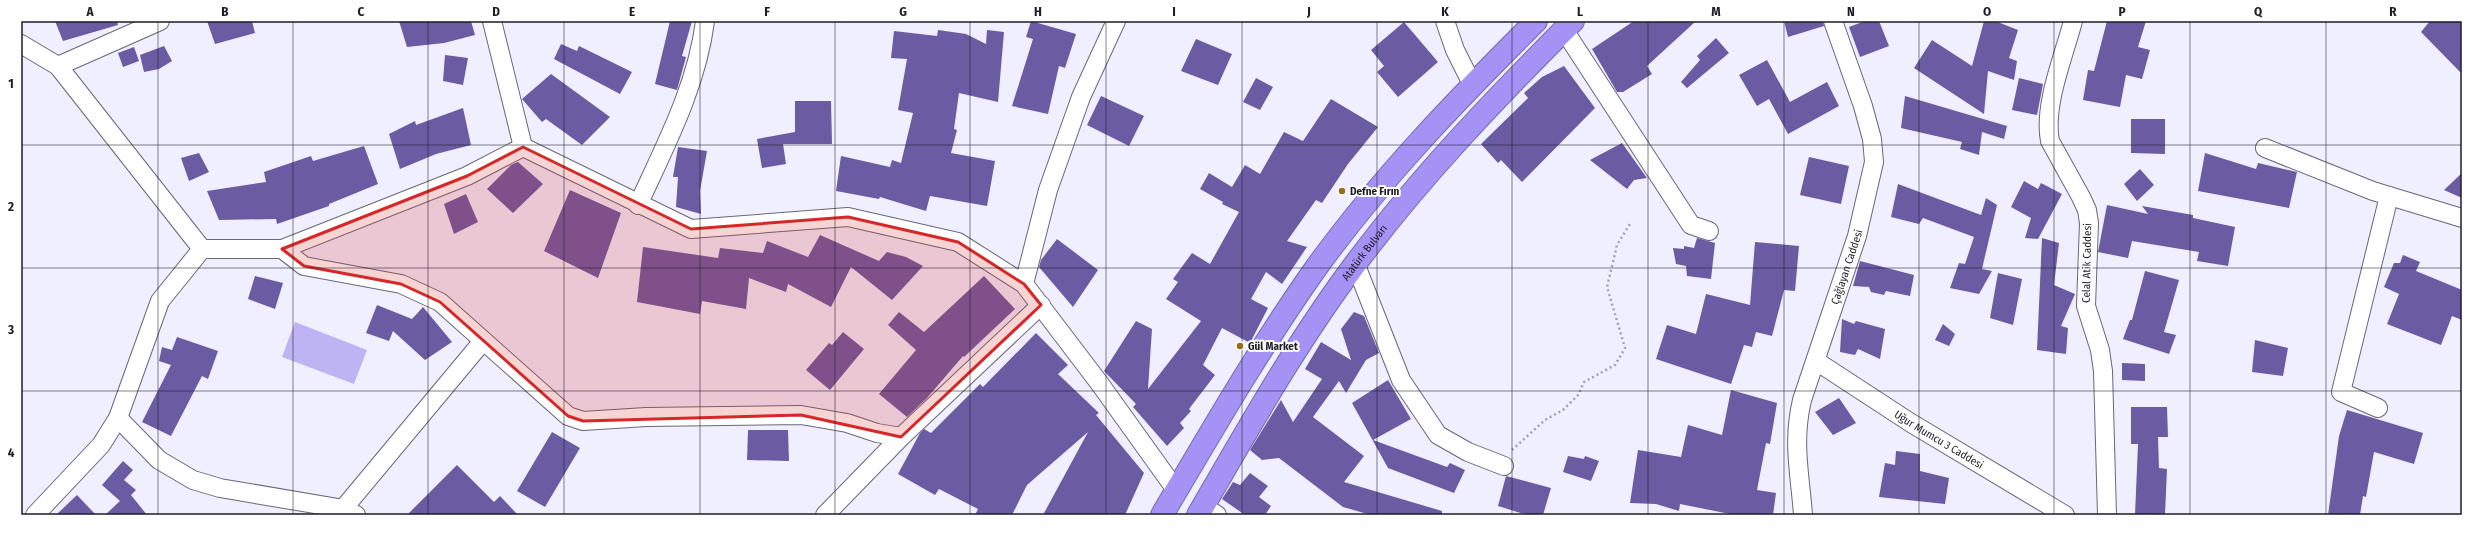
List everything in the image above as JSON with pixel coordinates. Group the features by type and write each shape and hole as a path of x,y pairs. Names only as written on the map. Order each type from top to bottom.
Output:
{"highway":[{"path":"1162,515 1176,490 1314,271 1374,193 1445,112 1536,21"},
{"path":"1568,25 1586,21"},
{"name":"Atatürk Bulvarı","path":"1206,512 1271,387 1356,264 1467,128 1568,25"},
{"path":"1314,271 1339,287"}],"street":[{"path":"58,66 160,21"},
{"path":"492,21 522,147"},
{"path":"638,205 683,106 703,38 705,21"},
{"path":"1024,284 1048,190 1081,96 1116,21"},
{"path":"1445,21 1455,50 1472,84"},
{"name":"Çağlayan Caddesi","path":"1803,515 1797,466 1796,426 1857,236 1874,162 1872,139 1863,106 1833,21"},
{"name":"Celal Atik Caddesi","path":"2073,21 2049,112 2048,130 2050,141 2087,210 2089,222 2086,306 2088,318 2100,350 2103,371 2107,515"},
{"path":"1568,25 1692,225 1709,231"},
{"path":"21,44 58,66 202,249"},
{"path":"202,249 282,249 467,176 522,147"},
{"path":"522,147 573,170 638,205 691,229 848,217 958,242 1024,284 1042,305 1176,490"},
{"path":"2266,148 2389,196 2462,218"},
{"path":"2378,408 2341,392 2389,196"},
{"path":"35,515 101,445 118,418 160,301 202,249"},
{"path":"282,249 304,266 401,284 440,302 568,416 584,421 646,417 801,415 847,423 877,433 901,436"},
{"path":"1356,264 1401,380 1438,435 1468,452 1505,460"},
{"path":"825,515 901,436 1042,305"},
{"path":"118,418 159,460 193,480 220,488 346,513 483,340"},
{"name":"Uğur Mumcu 3 Caddesi","path":"1816,361 1911,423 2065,515"}],"path":[{"path":"1505,460 1512,451 1545,420 1564,410 1578,395 1584,382 1615,365 1626,348 1607,287 1617,245 1630,224"}],"highlighted area":[{"path":"523,147 691,229 848,217 958,242 1024,284 1041,305 901,437 801,415 583,421 568,416 440,302 401,284 304,266 282,249 467,176"}],"shaded area":[{"path":"295,322 367,350 354,384 282,357"}],"building":[{"path":"55,21 117,21 118,25 63,41"},
{"path":"207,21 252,21 255,33 215,44"},
{"path":"399,21 471,21 475,35 444,43 407,47"},
{"path":"670,21 692,21 682,56 686,57 677,90 655,84"},
{"path":"1031,21 1076,34 1065,68 1059,66 1048,114 1012,106 1033,39 1026,37"},
{"path":"1634,21 1696,21 1647,66 1652,74 1623,92 1617,92 1592,49"},
{"path":"1784,21 1823,21 1824,26 1788,37"},
{"path":"1865,21 1879,21 1889,46 1860,57 1849,27"},
{"path":"1984,21 1995,21 2018,30 2009,58 2017,61 2014,80 1988,71 1984,114 1914,68 1932,40 1972,66"},
{"path":"2107,21 2146,21 2138,47 2150,50 2142,79 2126,75 2120,107 2083,100 2088,70 2094,71"},
{"path":"2430,21 2462,21 2462,74 2421,32"},
{"path":"1404,22 1438,62 1398,97 1377,72 1384,66 1371,50"},
{"path":"938,30 966,34 986,44 987,30 1004,32 998,102 959,93 954,129 957,130 951,153 995,161 987,206 930,196 926,211 880,197 879,199 836,191 841,156 890,167 892,160 901,163 913,113 898,110 907,59 891,58 894,31 937,36"},
{"path":"1716,38 1729,53 1687,88 1681,82 1700,60 1697,56"},
{"path":"1196,39 1232,54 1218,85 1181,71"},
{"path":"561,44 577,51 579,46 632,72 620,94 554,59"},
{"path":"164,46 172,61 159,69 144,72 140,55"},
{"path":"134,47 139,61 123,67 118,53"},
{"path":"445,55 468,58 463,85 443,81"},
{"path":"1767,60 1790,102 1827,82 1839,106 1788,134 1769,99 1757,106 1739,75"},
{"path":"1564,66 1595,108 1522,182 1501,160 1498,163 1481,144 1528,98 1524,93 1542,77"},
{"path":"551,74 610,117 582,145 546,119 542,122 522,99"},
{"path":"1256,78 1273,87 1260,110 1243,102"},
{"path":"2019,78 2043,84 2037,115 2012,110"},
{"path":"1101,96 1144,116 1129,146 1087,125"},
{"path":"1905,96 2007,126 2004,139 1982,132 1979,155 1960,149 1962,142 1901,128"},
{"path":"1331,99 1378,127 1348,164 1322,203 1316,200 1287,241 1307,247 1282,284 1266,272 1251,299 1268,308 1250,343 1222,328 1203,365 1215,375 1189,409 1191,411 1180,423 1184,428 1167,446 1133,407 1136,404 1104,371 1136,321 1152,329 1148,389 1201,321 1166,299 1178,282 1173,279 1192,253 1210,264 1239,212 1222,204 1223,202 1200,189 1209,173 1232,187 1245,165 1260,174 1284,132 1303,141"},
{"path":"795,101 831,101 832,144 783,144 786,164 762,168 757,139 795,132"},
{"path":"463,108 471,145 436,154 400,169 389,134 415,121 416,125"},
{"path":"2131,119 2165,119 2165,154 2131,153"},
{"path":"1622,143 1647,178 1634,180 1627,189 1590,160"},
{"path":"364,146 378,184 329,204 329,206 277,224 276,219 219,220 207,191 266,182 264,172 311,156 313,161"},
{"path":"678,147 707,151 700,191 701,214 676,207 678,177 673,177"},
{"path":"199,153 209,172 189,181 181,158"},
{"path":"2205,153 2256,169 2258,163 2297,172 2289,208 2198,191"},
{"path":"1809,157 1849,166 1841,204 1800,195"},
{"path":"518,162 543,184 513,213 487,189 511,165"},
{"path":"2140,169 2154,185 2137,201 2124,184"},
{"path":"2462,173 2462,198 2444,190"},
{"path":"2024,181 2038,189 2041,183 2062,194 2038,239 2025,238 2031,218 2011,207"},
{"path":"1898,184 1981,215 1986,198 1997,205 1982,269 1992,271 1979,294 1950,288 1959,263 1965,264 1974,237 1923,218 1919,224 1891,217"},
{"path":"570,190 621,213 598,278 544,251"},
{"path":"466,194 478,222 454,234 444,204"},
{"path":"2107,205 2148,214 2142,206 2193,215 2193,218 2235,227 2228,266 2197,261 2199,252 2132,241 2128,258 2098,252"},
{"path":"820,235 879,261 887,252 906,257 923,266 892,300 851,267 831,307 788,284 786,292 749,278 746,309 702,301 700,314 637,302 643,247 718,258 720,248 763,253 767,241 808,257"},
{"path":"1697,238 1715,243 1711,279 1687,276 1686,266 1676,264 1673,248 1684,249 1684,246 1694,248"},
{"path":"2042,238 2059,243 2054,285 2075,294 2061,326 2068,328 2066,354 2037,350"},
{"path":"1057,239 1098,270 1073,307 1039,267 1041,260"},
{"path":"1755,242 1799,246 1795,291 1784,290 1772,336 1756,332 1752,347 1744,345 1731,384 1656,359 1667,325 1696,334 1706,294 1750,305"},
{"path":"2403,255 2420,262 2416,271 2462,290 2462,320 2452,316 2441,345 2387,324 2399,294 2384,287 2394,263 2400,263"},
{"path":"1860,261 1914,275 1910,296 1886,291 1884,295 1871,292 1869,287 1853,286"},
{"path":"2145,271 2179,280 2164,332 2176,335 2169,354 2123,339 2130,320 2132,320"},
{"path":"1998,273 2022,279 2013,325 1990,318"},
{"path":"255,276 283,283 275,309 248,299"},
{"path":"984,276 1015,309 964,357 963,356 927,398 907,417 879,394 916,350 888,325 899,312 924,332"},
{"path":"377,305 412,319 423,307 452,342 425,360 393,331 389,341 366,333"},
{"path":"1354,312 1364,316 1379,353 1366,360 1346,393 1339,381 1313,417 1364,456 1344,482 1442,511 1442,515 1371,515 1343,507 1279,458 1262,460 1250,450 1281,400 1293,422 1322,379 1305,369 1321,342 1351,360 1341,329"},
{"path":"1842,319 1854,324 1856,321 1885,329 1880,359 1858,349 1855,355 1840,352"},
{"path":"1943,324 1955,334 1949,346 1935,340"},
{"path":"843,332 864,349 830,390 806,370 829,343 832,345"},
{"path":"1036,333 1068,365 1058,374 1099,413 1096,415 1144,473 1125,515 1043,515 1088,432 1027,485 1012,515 975,515 978,509 939,489 935,495 898,474 920,433 924,429 931,433 980,384 983,387"},
{"path":"177,337 218,351 208,379 202,376 171,436 142,422 171,365 159,361 162,347 172,350"},
{"path":"2255,340 2288,348 2283,376 2252,372"},
{"path":"2122,363 2145,364 2145,381 2122,380"},
{"path":"1388,380 1411,419 1373,440 1447,467 1450,463 1465,470 1454,493 1388,468 1352,403"},
{"path":"1731,390 1777,403 1770,444 1766,443 1757,490 1776,493 1773,515 1735,515 1680,504 1679,511 1656,504 1630,503 1638,450 1681,457 1688,425 1722,435"},
{"path":"1839,398 1856,423 1833,435 1815,412"},
{"path":"2131,407 2167,407 2168,437 2158,437 2159,468 2167,469 2165,515 2135,515 2138,444 2131,444"},
{"path":"2347,410 2423,433 2414,464 2374,452 2366,497 2363,496 2360,515 2328,515 2339,436"},
{"path":"748,430 788,430 789,461 747,460"},
{"path":"552,432 580,448 545,507 517,491"},
{"path":"1896,451 1920,454 1920,471 1949,478 1945,504 1879,497 1885,463 1895,465"},
{"path":"1568,456 1584,459 1585,456 1599,461 1591,481 1563,472"},
{"path":"123,461 133,470 124,480 136,490 131,495 147,515 105,515 120,501 102,485"},
{"path":"457,465 494,502 500,496 518,515 407,515"},
{"path":"1250,473 1268,486 1259,497 1271,506 1265,515 1245,515 1222,499 1233,482 1240,485"},
{"path":"1506,476 1551,488 1543,515 1527,515 1498,506"},
{"path":"77,495 96,515 56,515"}],"place":[{"name":"Defne Fırın","path":"1342,191"},
{"name":"Gül Market","path":"1240,346"}]}
